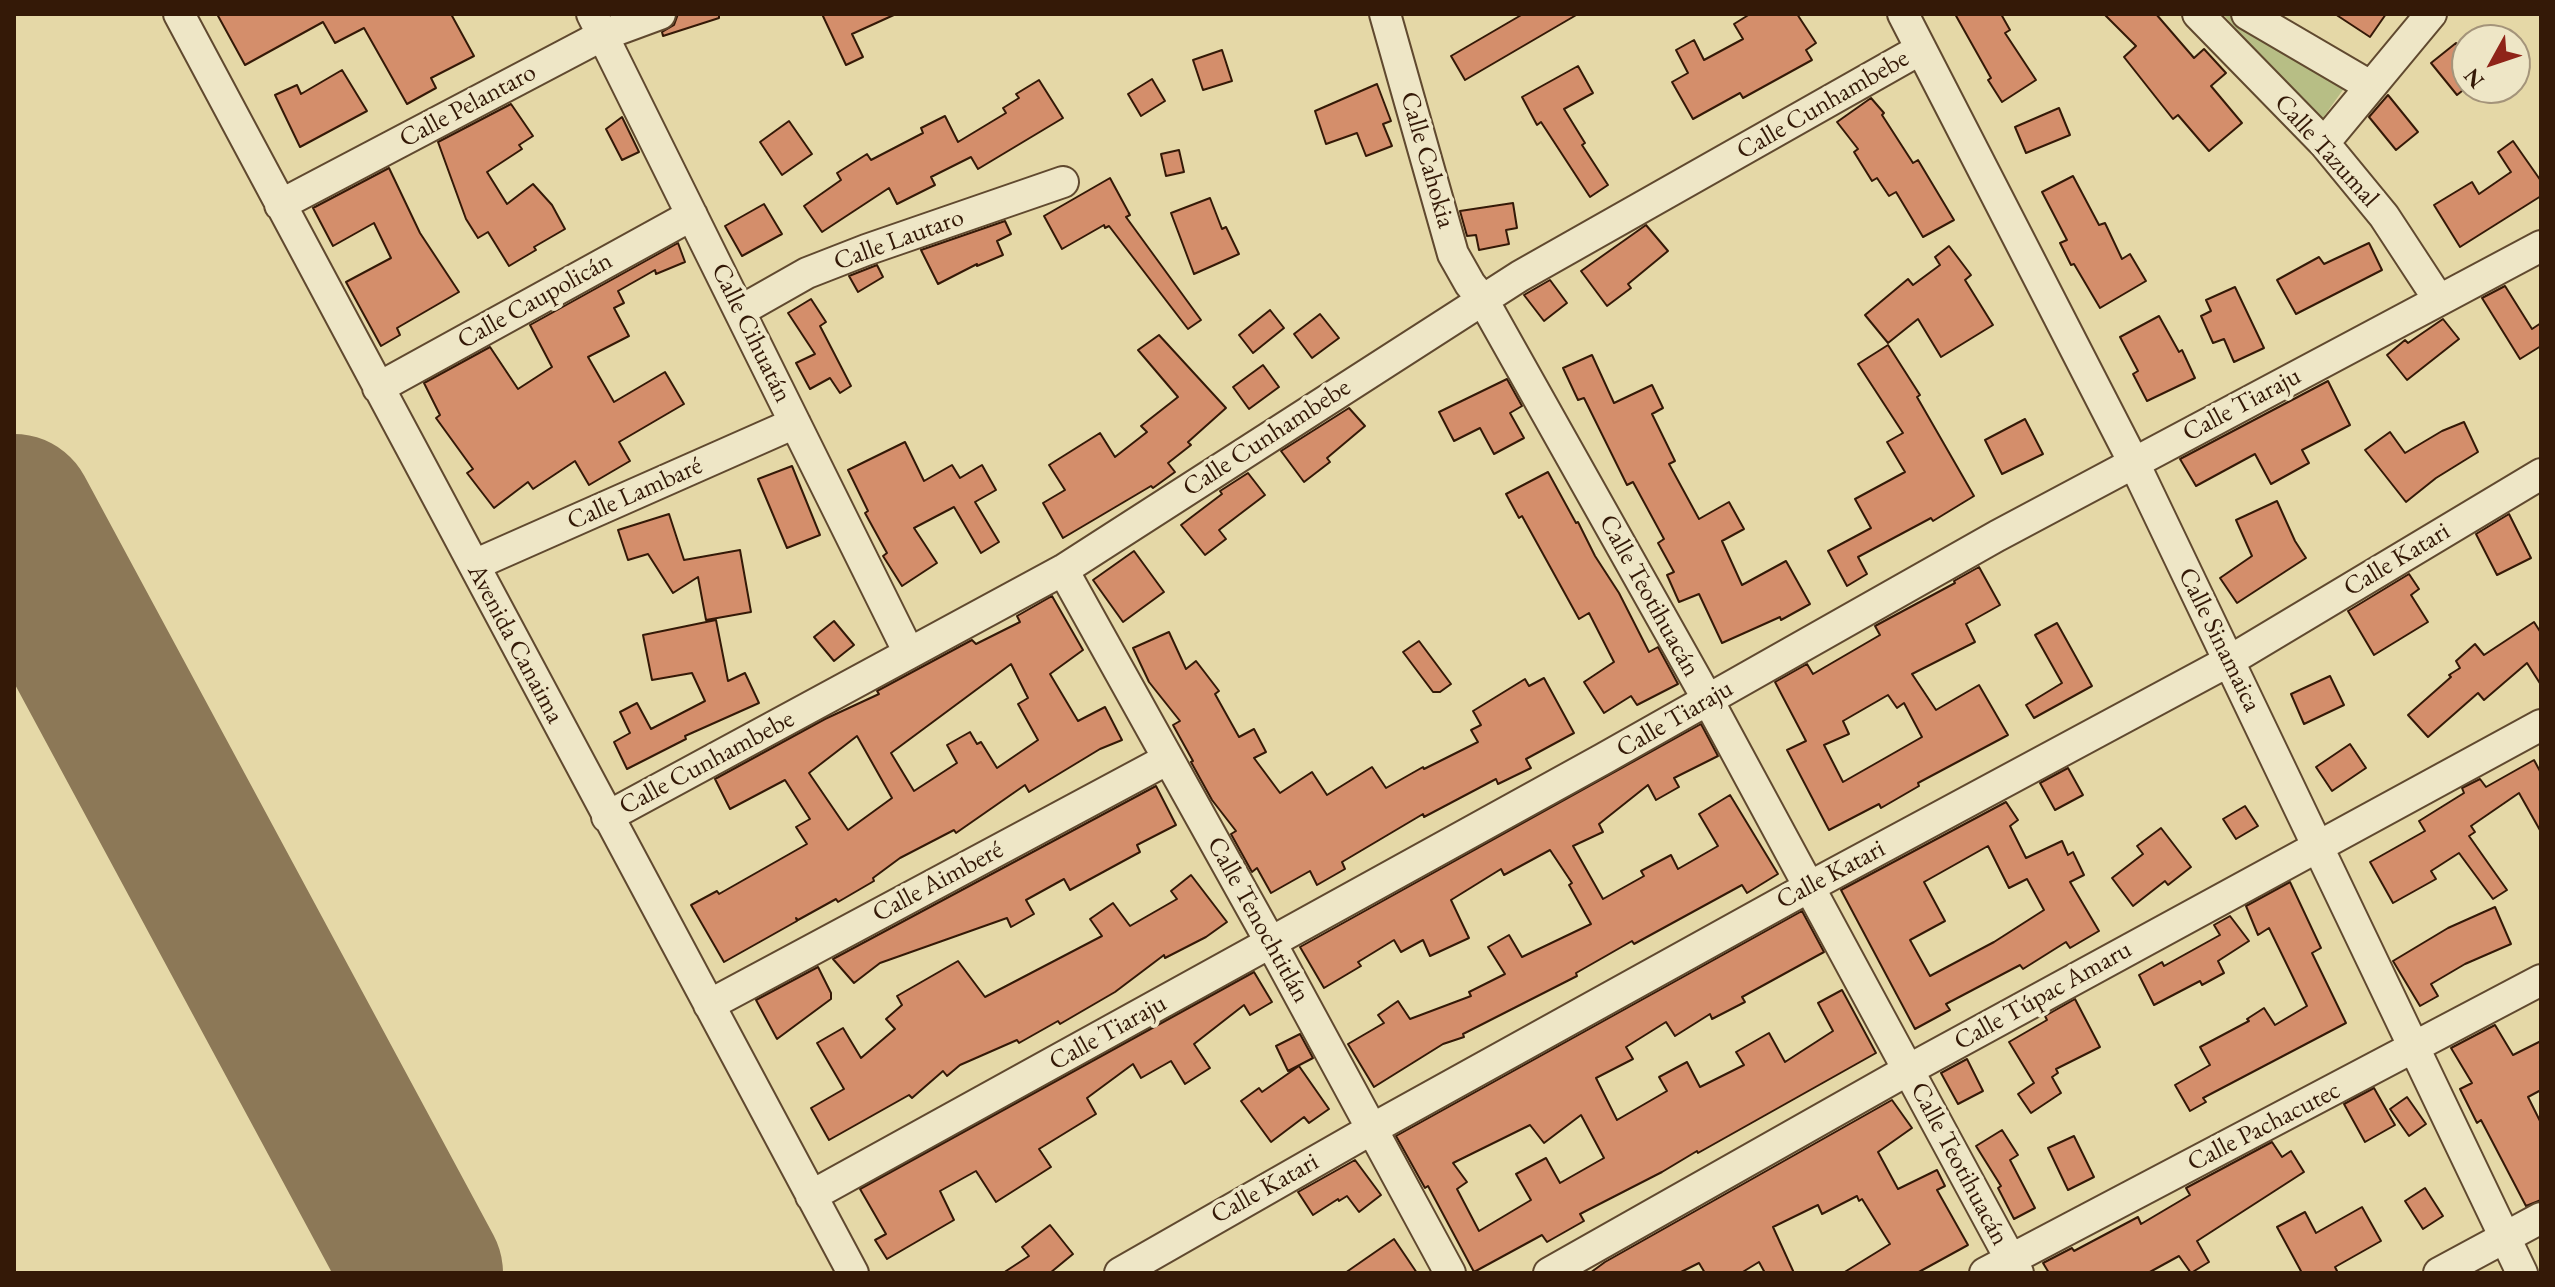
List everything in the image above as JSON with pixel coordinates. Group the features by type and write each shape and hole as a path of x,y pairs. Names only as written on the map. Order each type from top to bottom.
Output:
{"street":[{"name":"Calle Pelantaro","path":"280,205 598,24 660,14"},
{"name":"Calle Cahokia","path":"1385,14 1453,254 1483,300"},
{"name":"Calle Sinamaica","path":"1903,14 2134,463 2522,1273"},
{"name":"Calle Tazumal","path":"2198,14 2324,143 2384,216 2439,300"},
{"path":"2247,14 2370,86"},
{"path":"2324,143 2431,14"},
{"name":"Avenida Canaima","path":"182,15 280,205 853,1273"},
{"name":"Calle Cihuatán","path":"598,24 909,653"},
{"name":"Calle Cunhambebe","path":"607,817 1063,570 1520,276 1921,49"},
{"name":"Calle Lautaro","path":"740,311 807,273 1063,182"},
{"name":"Calle Caupolicán","path":"378,388 692,215"},
{"name":"Calle Tiaraju","path":"811,1196 1708,700 1997,536 2541,246"},
{"name":"Calle Teotihuacán","path":"1483,300 1708,700 1908,1070 2005,1268"},
{"name":"Calle Lambaré","path":"474,565 795,423"},
{"name":"Calle Katari","path":"1120,1273 1372,1129 1809,887 2229,661 2541,474"},
{"name":"Calle Tenochtitlán","path":"1063,570 1450,1273"},
{"name":"Calle Túpac Amaru","path":"1549,1273 1908,1070 2541,725"},
{"name":"Calle Aimberé","path":"709,1005 1168,759"},
{"name":"Calle Pachacutec","path":"2005,1268 2541,980"},
{"path":"2439,1273 2541,1218"}],"green space":[{"path":"2229,14 2345,87 2320,122 2316,123 2224,15"}],"building":[{"path":"217,14 451,14 474,56 431,78 436,88 407,104 364,28 335,43 323,22 245,65"},
{"path":"678,14 719,14 719,18 663,36 662,32 674,25"},
{"path":"822,14 896,14 852,34 863,57 846,65"},
{"path":"1523,14 1578,14 1465,80 1451,56"},
{"path":"1750,14 1797,14 1816,43 1806,50 1812,60 1743,98 1740,93 1693,119 1672,82 1688,73 1676,50 1694,40 1704,60 1743,39 1734,24"},
{"path":"1955,14 2001,14 2010,30 2005,33 2036,80 2002,102"},
{"path":"2104,14 2156,14 2194,58 2204,49 2226,73 2211,86 2242,123 2209,151 2178,115 2173,119 2124,57 2136,46"},
{"path":"2335,14 2386,14 2370,37"},
{"path":"2451,47 2451,88 2431,63"},
{"path":"1222,50 1232,81 1203,90 1193,60"},
{"path":"1578,66 1593,93 1564,109 1585,143 1582,145 1608,185 1590,197 1541,122 1537,125 1522,97"},
{"path":"342,70 367,111 300,147 275,95 297,85 301,94"},
{"path":"1152,79 1165,101 1141,116 1128,94"},
{"path":"1039,80 1063,118 978,169 971,157 931,177 935,185 897,204 889,188 822,232 804,206 841,180 837,173 867,154 871,160 923,133 921,128 945,116 958,142 1006,113 1003,108 1019,98 1016,94"},
{"path":"1377,84 1391,121 1383,124 1392,146 1366,156 1357,133 1326,144 1315,111"},
{"path":"2388,95 2418,132 2396,150 2369,117"},
{"path":"1871,98 1884,113 1882,115 1913,163 1918,160 1954,220 1923,237 1896,192 1889,196 1877,178 1872,181 1854,152 1858,149 1837,122"},
{"path":"511,104 533,136 519,145 522,149 487,172 507,204 533,184 552,205 565,229 509,266 488,232 478,238 466,219 438,142"},
{"path":"2059,108 2070,135 2026,153 2015,127"},
{"path":"622,117 639,152 622,160 606,129"},
{"path":"789,121 812,154 782,175 760,142"},
{"path":"2513,141 2541,181 2541,196 2460,247 2434,205 2472,182 2479,194 2511,172 2498,152"},
{"path":"1179,150 1184,172 1166,176 1161,154"},
{"path":"389,168 420,233 459,292 397,328 400,335 381,346 346,282 391,258 374,223 333,246 313,208"},
{"path":"2073,176 2099,225 2105,223 2122,259 2130,254 2146,281 2100,308 2060,243 2067,240 2042,192"},
{"path":"1110,178 1130,215 1126,217 1201,320 1188,329 1109,226 1105,228 1104,225 1062,249 1044,216"},
{"path":"1210,198 1222,229 1226,227 1239,254 1194,274 1171,213"},
{"path":"1513,203 1517,228 1506,230 1509,244 1479,250 1476,235 1467,236 1460,211"},
{"path":"764,204 782,234 742,256 725,226"},
{"path":"1005,221 1011,234 997,241 1003,255 938,284 921,250"},
{"path":"1646,225 1668,251 1628,284 1631,288 1607,306 1581,271"},
{"path":"678,243 685,262 656,274 655,270 618,291 624,303 614,308 629,336 588,357 614,402 665,372 684,404 619,442 630,461 589,485 575,461 533,489 528,482 494,508 467,473 473,469 436,418 440,415 424,383 490,347 518,389 552,367 530,325"},
{"path":"2369,243 2382,270 2296,314 2277,280 2319,257 2324,264"},
{"path":"1949,246 1971,275 1965,280 1993,325 1941,357 1918,319 1888,343 1865,315 1908,279 1913,285 1940,265 1935,257"},
{"path":"877,265 883,277 858,292 849,276"},
{"path":"1550,280 1567,303 1544,321 1524,295"},
{"path":"2505,286 2532,329 2541,323 2541,346 2520,359 2482,298"},
{"path":"2235,287 2264,348 2234,362 2224,339 2213,343 2201,316 2211,311 2206,300"},
{"path":"811,299 826,322 820,326 851,386 840,393 830,378 810,389 796,363 815,354 788,313"},
{"path":"1270,310 1284,328 1253,353 1239,335"},
{"path":"1320,314 1339,338 1312,358 1294,334"},
{"path":"2159,316 2179,352 2182,350 2195,378 2147,401 2133,374 2138,371 2120,337"},
{"path":"2443,319 2459,339 2407,380 2387,355 2405,340 2408,343"},
{"path":"1159,335 1226,408 1188,442 1191,445 1168,463 1175,472 1153,488 1151,486 1063,538 1043,503 1065,490 1049,465 1100,433 1115,457 1147,432 1141,426 1178,397 1138,350"},
{"path":"1888,345 1920,395 1917,397 1974,496 1933,521 1931,518 1858,557 1867,574 1847,586 1828,551 1871,528 1855,499 1905,472 1887,442 1903,433 1858,364"},
{"path":"1592,355 1614,403 1652,385 1663,408 1652,414 1675,461 1669,464 1699,519 1729,502 1744,529 1722,541 1742,585 1786,561 1810,604 1781,620 1780,617 1722,643 1699,594 1679,602 1667,575 1674,572 1658,543 1664,539 1633,482 1627,485 1584,398 1578,400 1563,368"},
{"path":"1263,365 1279,387 1249,409 1233,387"},
{"path":"1507,379 1522,406 1510,413 1524,438 1494,454 1480,428 1454,441 1439,412"},
{"path":"2328,381 2350,425 2302,450 2309,463 2271,484 2255,454 2196,486 2180,459"},
{"path":"1349,408 1365,426 1327,458 1330,462 1304,482 1281,451"},
{"path":"2025,419 2043,454 2002,474 1985,440"},
{"path":"2464,422 2478,452 2436,478 2406,502 2365,450 2390,432 2405,453"},
{"path":"905,442 924,481 952,465 960,478 982,465 996,490 975,502 999,542 981,553 954,507 914,528 937,563 902,586 883,556 887,553 865,513 868,511 848,470"},
{"path":"792,466 820,535 787,548 758,479"},
{"path":"1548,472 1619,593 1649,652 1658,647 1678,684 1637,705 1631,696 1604,713 1584,682 1614,662 1589,613 1579,619 1522,516 1519,518 1506,494"},
{"path":"1248,473 1265,495 1219,530 1226,539 1205,555 1181,525 1222,494 1220,491"},
{"path":"2277,501 2306,558 2237,603 2220,578 2252,556 2236,520"},
{"path":"669,514 684,560 740,550 751,612 706,620 698,577 673,593 648,554 628,560 618,530"},
{"path":"2509,514 2531,558 2497,575 2476,534"},
{"path":"1134,551 1164,592 1123,622 1093,580"},
{"path":"1979,567 2000,605 1966,624 1975,642 1912,674 1936,710 1979,685 2008,735 1918,783 1919,786 1881,808 1879,804 1829,830 1787,750 1806,741 1775,682 1807,664 1813,674 1880,635 1875,626","holes":["1888,695 1897,708 1904,703 1922,737 1843,782 1824,745 1849,734 1843,721"]},
{"path":"2409,574 2419,589 2411,595 2428,622 2374,655 2348,611"},
{"path":"1052,596 1083,650 1050,674 1078,721 1105,707 1122,740 1100,749 1029,792 1025,785 956,833 954,830 900,858 873,878 874,881 838,902 836,899 798,920 796,918 797,921 724,962 691,905 717,891 719,894 807,844 796,827 810,819 785,780 730,809 715,779 825,719 879,694 877,691 972,640 976,644 1020,622 1017,616","holes":["1011,664 1028,698 1018,704 1038,740 997,768 981,742 977,744 970,732 947,745 957,763 914,791 891,753","857,736 892,798 848,830 809,773"]},
{"path":"716,620 728,681 745,673 759,703 685,736 686,739 627,769 614,742 630,733 620,712 637,703 651,729 705,701 692,673 652,680 643,635"},
{"path":"834,621 854,645 834,661 814,637"},
{"path":"2534,622 2541,633 2541,685 2527,663 2484,700 2478,693 2428,737 2408,715 2460,668 2456,661 2475,644 2484,655"},
{"path":"2057,623 2092,686 2034,718 2026,705 2062,683 2035,635"},
{"path":"1169,632 1186,669 1196,661 1219,691 1215,694 1239,737 1254,729 1266,752 1254,758 1280,793 1312,772 1327,795 1372,767 1386,788 1478,742 1471,730 1481,725 1473,711 1525,679 1529,686 1544,678 1574,733 1526,759 1531,768 1498,784 1496,779 1424,817 1423,814 1342,862 1345,869 1317,885 1310,871 1271,893 1257,868 1252,872 1231,834 1236,831 1212,800 1173,725 1180,721 1149,682 1133,648"},
{"path":"1419,641 1451,684 1440,692 1433,692 1403,652"},
{"path":"2330,676 2344,705 2304,724 2291,694"},
{"path":"1701,724 1718,756 1674,778 1679,787 1656,800 1648,785 1599,824 1603,832 1573,846 1603,899 1644,876 1641,871 1671,855 1678,869 1718,846 1699,814 1730,795 1778,874 1747,893 1742,885 1634,944 1632,941 1576,973 1577,976 1463,1034 1464,1037 1443,1044 1374,1087 1348,1044 1384,1023 1378,1015 1398,1001 1410,1019 1471,996 1469,992 1505,974 1488,947 1509,935 1522,957 1591,924 1569,885 1572,883 1550,850 1504,875 1501,869 1451,900 1469,938 1430,956 1423,940 1401,952 1394,940 1358,962 1361,966 1324,988 1300,947"},
{"path":"2350,744 2366,768 2332,791 2316,767"},
{"path":"2534,760 2541,773 2541,832 2519,793 2471,826 2475,832 2469,836 2507,890 2493,899 2459,853 2431,871 2436,879 2393,903 2370,862 2425,831 2419,821 2464,793 2462,788 2480,779 2486,787"},
{"path":"2068,768 2083,795 2055,810 2040,783"},
{"path":"1156,786 1176,825 1137,845 1140,852 1070,890 1064,879 1026,900 1034,914 1011,927 1007,918 880,963 854,983 833,959"},
{"path":"2006,802 2018,820 2010,826 2026,858 2062,841 2068,855 2073,852 2084,875 2070,882 2099,931 2070,948 2066,942 2023,969 2020,965 1946,1004 1950,1010 1915,1029 1841,890","holes":["1988,846 2009,888 2027,879 2044,910 1994,942 1930,976 1910,940 1945,921 1924,882"]},
{"path":"2245,806 2258,826 2236,839 2223,819"},
{"path":"2161,828 2191,867 2168,885 2165,881 2133,906 2112,878 2143,854 2137,846"},
{"path":"1191,875 1227,922 1206,937 1165,958 1164,955 1115,992 1060,1024 1058,1021 1019,1043 1017,1040 960,1065 947,1076 943,1071 912,1098 909,1095 829,1140 811,1108 844,1089 817,1043 843,1028 861,1058 895,1029 886,1019 902,1005 897,996 958,961 985,997 1102,936 1090,919 1113,903 1130,926 1177,899 1171,891"},
{"path":"2290,882 2321,948 2312,953 2346,1023 2203,1098 2206,1102 2190,1111 2175,1085 2210,1065 2200,1047 2249,1021 2247,1019 2264,1008 2275,1025 2307,1006 2269,928 2258,935 2246,906"},
{"path":"2495,907 2511,944 2465,964 2431,984 2438,996 2420,1006 2393,961 2448,928"},
{"path":"1802,911 1824,952 1742,997 1745,1002 1712,1019 1710,1014 1675,1036 1666,1022 1626,1047 1633,1059 1596,1078 1617,1120 1667,1091 1659,1077 1687,1062 1700,1087 1744,1065 1736,1052 1769,1033 1785,1062 1833,1031 1818,1003 1842,990 1876,1053 1698,1153 1580,1214 1584,1221 1547,1242 1542,1235 1474,1272 1428,1186 1425,1188 1396,1136","holes":["1581,1115 1604,1158 1560,1183 1546,1158 1516,1174 1531,1200 1479,1231 1457,1189 1467,1182 1453,1163 1530,1125 1544,1143"]},
{"path":"2230,916 2249,941 2218,961 2224,973 2202,985 2200,981 2154,1005 2139,975 2162,962 2164,966 2220,935 2214,925"},
{"path":"818,967 831,999 777,1039 756,1000"},
{"path":"1254,972 1272,1002 1250,1015 1244,1005 1194,1044 1210,1068 1185,1084 1171,1061 1141,1078 1133,1064 1087,1098 1096,1114 1039,1149 1051,1167 996,1202 976,1171 940,1191 954,1220 887,1259 875,1240 886,1234 860,1189"},
{"path":"2075,999 2100,1047 2056,1069 2058,1073 2052,1077 2061,1093 2031,1113 2018,1094 2034,1083 2009,1042"},
{"path":"2495,1025 2513,1055 2541,1041 2541,1090 2528,1097 2541,1123 2541,1200 2526,1206 2481,1120 2477,1123 2460,1089 2472,1083 2451,1048"},
{"path":"1300,1034 1313,1058 1288,1071 1276,1046"},
{"path":"1967,1059 1983,1091 1958,1104 1941,1073"},
{"path":"1299,1066 1329,1109 1309,1123 1304,1117 1271,1142 1241,1101 1259,1088 1262,1092"},
{"path":"2374,1088 2395,1125 2365,1142 2344,1104"},
{"path":"2407,1097 2426,1124 2409,1136 2390,1109"},
{"path":"1892,1100 1912,1128 1878,1152 1898,1189 1937,1170 1945,1186 1937,1190 1968,1245 1917,1273 1843,1273 1890,1244 1862,1199 1859,1201 1857,1196 1822,1214 1818,1205 1773,1227 1794,1273 1765,1273 1759,1262 1741,1273 1705,1273 1699,1263 1679,1273 1590,1273 1605,1262"},
{"path":"2002,1130 2018,1155 2010,1160 2035,1208 2014,1219 1998,1188 2001,1186 1976,1146"},
{"path":"2074,1136 2094,1177 2068,1190 2048,1148"},
{"path":"2272,1142 2282,1157 2291,1151 2304,1172 2197,1241 2209,1262 2191,1273 2179,1256 2148,1273 2049,1273 2043,1263 2072,1248 2074,1251 2138,1217 2141,1224 2190,1195 2186,1188"},
{"path":"1355,1160 1381,1195 1359,1212 1347,1196 1313,1215 1298,1192"},
{"path":"2425,1188 2443,1216 2423,1229 2405,1201"},
{"path":"2362,1207 2381,1241 2335,1267 2338,1273 2302,1273 2277,1227 2305,1212 2316,1233"},
{"path":"1050,1225 1073,1254 1050,1273 1003,1273 1029,1256 1022,1247"},
{"path":"1394,1239 1417,1273 1345,1273"}],"runway":[{"path":"14,514 423,1273"}]}
